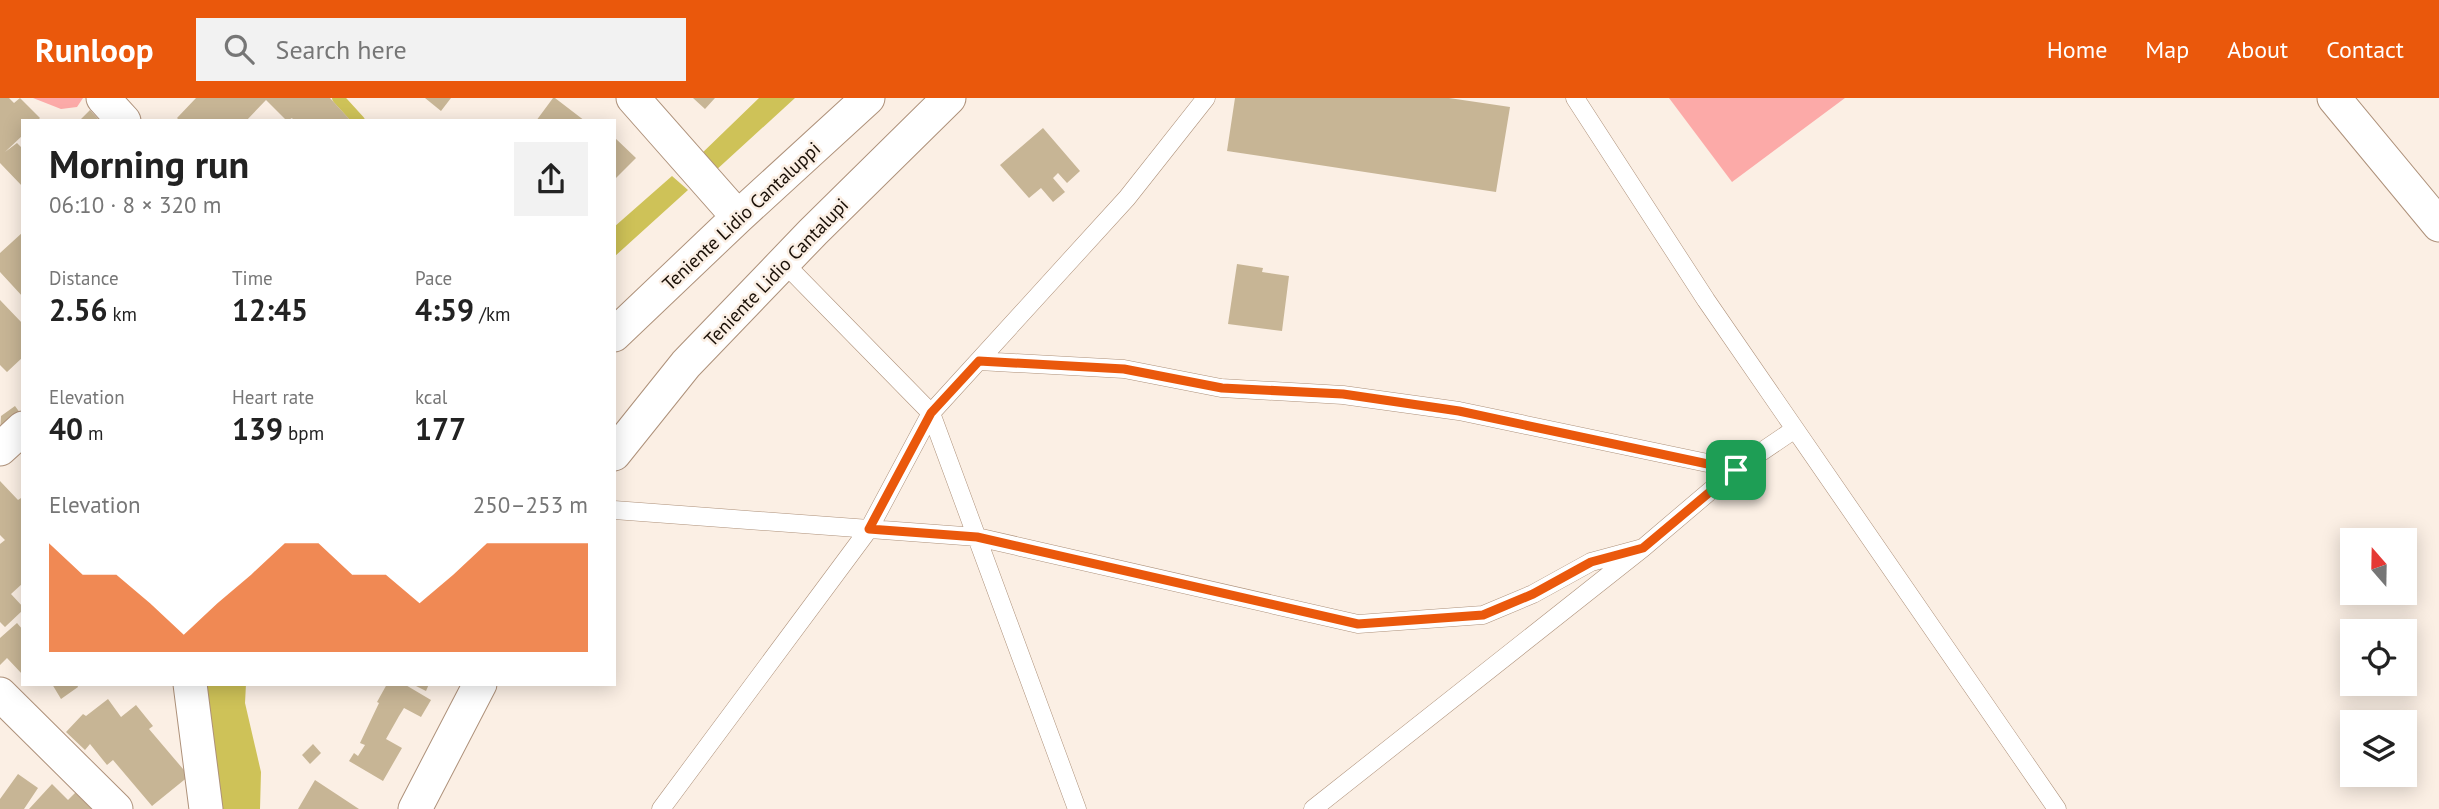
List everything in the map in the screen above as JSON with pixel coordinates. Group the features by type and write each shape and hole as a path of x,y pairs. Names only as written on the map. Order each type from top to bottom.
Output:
{"street":[{"path":"103,98 122,119"},
{"path":"633,98 738,217"},
{"name":"Teniente Lidio Cantaluppi","path":"616,333 868,98"},
{"name":"Teniente Lidio Cantalupi","path":"616,452 686,364 949,98"},
{"path":"2334,98 2439,225"},
{"path":"0,449 21,430"},
{"path":"190,686 206,809"},
{"path":"415,809 480,686"},
{"path":"0,694 116,809"}],"lane":[{"path":"660,809 869,529 931,413 1127,198 1206,98"},
{"path":"1575,98 1706,300 2057,809"},
{"path":"784,263 931,413 1077,809"},
{"path":"979,361 1124,369 1222,388 1343,394 1459,411 1736,470"},
{"path":"1313,809 1643,548 1736,470 1795,429"},
{"path":"616,510 977,537 1358,624 1483,615 1533,594 1591,562 1643,548"}],"shaded area":[{"path":"33,98 83,98 77,107 61,109"},
{"path":"759,98 795,98 714,172 698,157"},
{"path":"1669,98 1845,98 1732,182"},
{"path":"672,176 688,190 616,255 616,225"},
{"path":"202,686 246,686 245,703 261,772 260,809 219,809"}],"building":[{"path":"0,98 9,98 14,103 20,98 40,118 21,119 21,137 5,152 17,143 21,147 21,185 0,163"},
{"path":"196,98 330,98 349,119 285,119 266,100 248,119 177,118"},
{"path":"425,98 451,98 441,111"},
{"path":"555,98 582,119 537,119"},
{"path":"693,98 715,98 705,109"},
{"path":"1235,98 1449,98 1510,107 1496,192 1227,151"},
{"path":"90,110 98,119 81,119"},
{"path":"1043,128 1080,171 1067,183 1058,173 1053,178 1065,192 1053,202 1041,188 1029,198 1000,165"},
{"path":"616,139 636,158 616,178"},
{"path":"21,234 21,295 0,272 0,253"},
{"path":"1237,264 1263,268 1262,272 1289,276 1282,331 1228,324"},
{"path":"0,300 21,322 21,359 7,372 0,365"},
{"path":"15,406 21,418 0,432 1,416"},
{"path":"0,481 18,500 21,498 21,585 11,594 21,605 21,612 5,627 0,622 0,544 5,540 0,535"},
{"path":"17,623 21,628 21,673 7,658 0,665 0,638"},
{"path":"53,686 78,686 78,687 61,699"},
{"path":"386,686 407,686 431,700 421,717 404,708 399,716 386,739 402,748 383,781 349,761 354,753 358,756 365,745 360,743 379,703 377,702"},
{"path":"108,699 121,717 136,705 153,726 149,729 189,776 152,806 113,760 107,765 90,744 85,750 66,732 83,714 86,716"},
{"path":"313,744 321,753 310,764 302,755"},
{"path":"18,774 38,788 24,809 0,809 0,799"},
{"path":"315,780 359,809 298,809"},
{"path":"52,784 68,800 76,792 93,807 29,809"}],"waterway":[{"path":"338,98 357,119"}],"route":[{"path":"979,361 1124,369 1222,388 1343,394 1459,411 1736,470 1643,548 1591,562 1533,594 1483,615 1358,624 977,537 869,529 931,413 979,361"}]}
